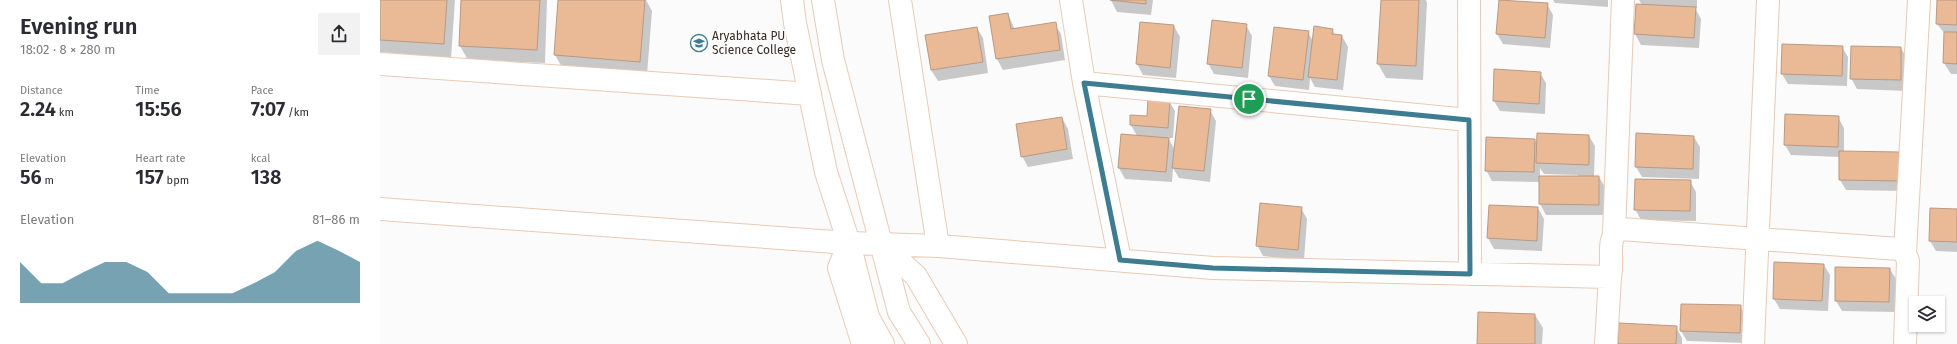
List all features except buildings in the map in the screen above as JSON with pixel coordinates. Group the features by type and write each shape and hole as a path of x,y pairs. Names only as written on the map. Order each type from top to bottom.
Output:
{"street":[{"path":"792,0 795,23 826,172 849,243 868,317 883,344"},
{"path":"823,0 833,60 898,312 919,344"},
{"path":"900,0 938,246"},
{"path":"1071,0 1084,83 1120,260"},
{"path":"1469,0 1470,274"},
{"path":"1606,344 1610,277 1612,269 1612,238 1614,233 1623,0"},
{"path":"1753,344 1768,0"},
{"path":"1905,344 1908,261 1906,253 1918,0"},
{"path":"380,64 810,94"},
{"path":"1084,83 1469,120"},
{"path":"380,209 849,243 938,246 1213,268 1610,277"},
{"path":"1614,233 1620,229 1899,249 1906,253"},
{"path":"849,243 839,268 863,344"},
{"path":"880,243 916,276 956,344"}],"place":[{"name":"Aryabhata PU Science College","path":"699,43"}],"route":[{"path":"1084,83 1249,99 1469,120 1470,274 1213,268 1120,260 1084,83"}]}
